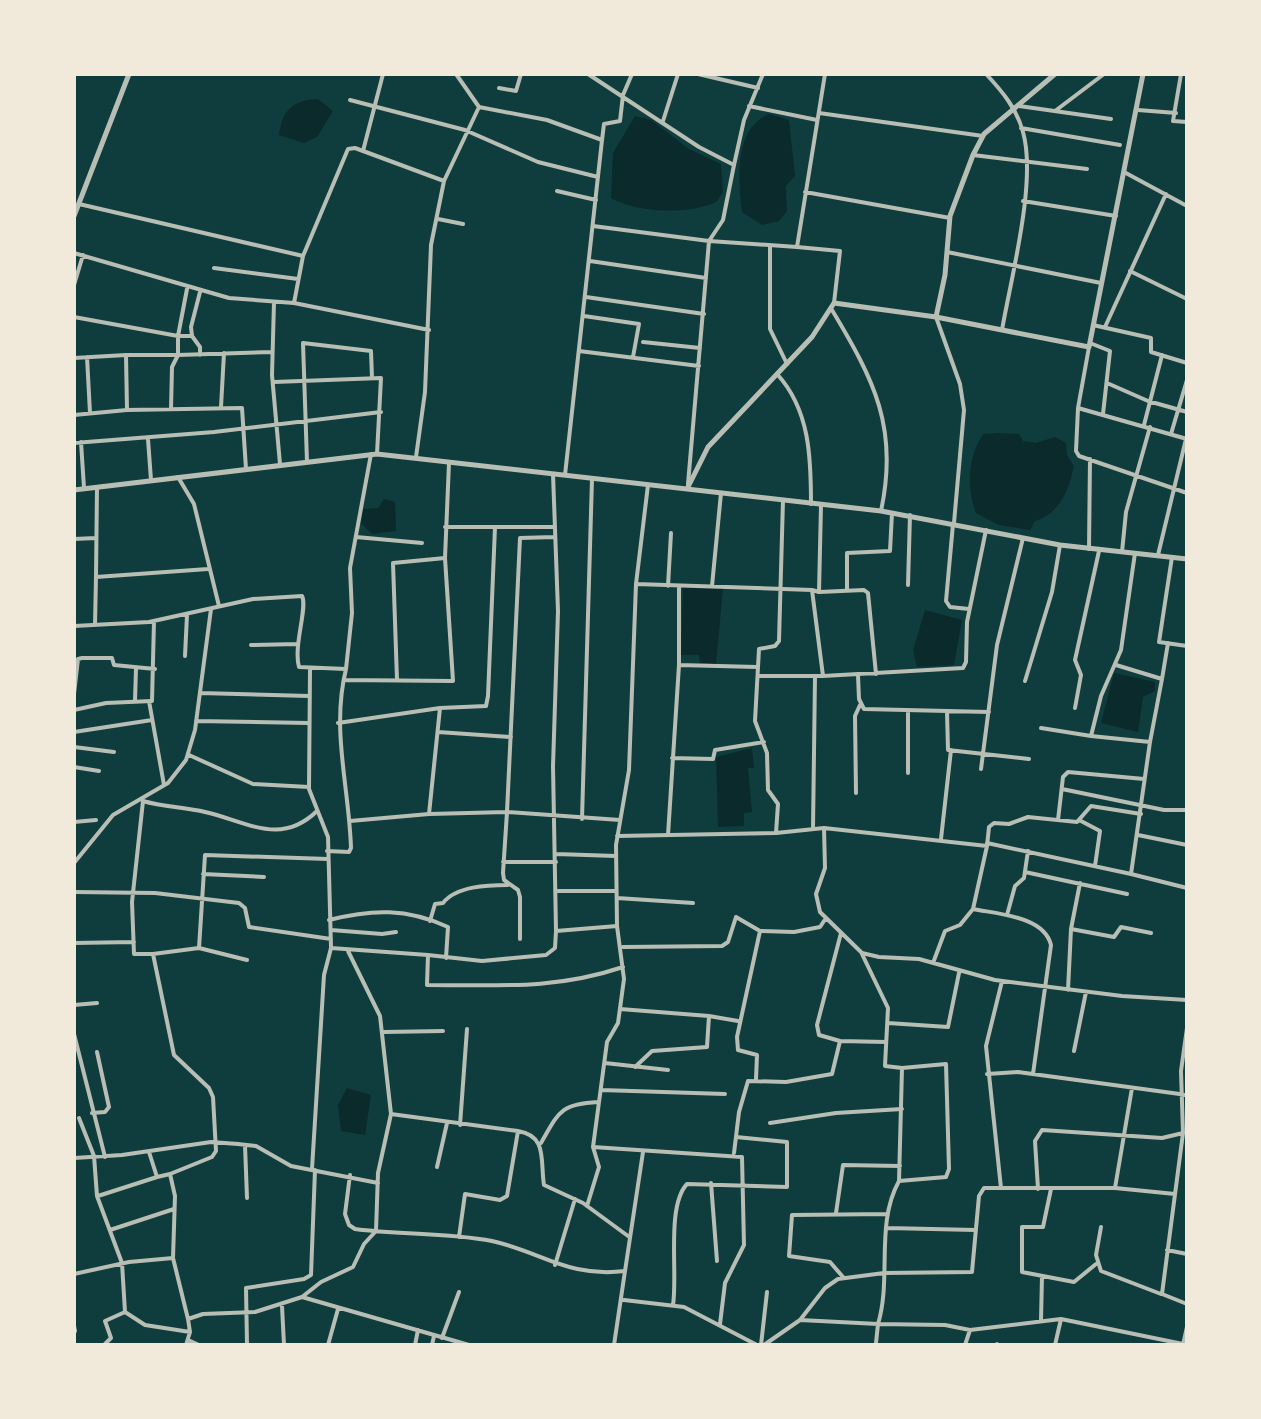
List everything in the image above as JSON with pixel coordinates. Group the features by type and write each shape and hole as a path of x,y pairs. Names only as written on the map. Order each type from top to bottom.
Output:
{"street":[{"path":"74,216 129,74"},
{"path":"363,151 383,74"},
{"path":"456,74 479,107 547,120 602,140"},
{"path":"499,88 516,91 521,74"},
{"path":"588,74 699,147 734,165"},
{"path":"565,475 604,124 620,121 623,95 632,74"},
{"path":"663,121 678,74"},
{"path":"698,74 758,88"},
{"path":"688,487 709,241 723,220 749,106 763,74"},
{"path":"797,247 825,74"},
{"path":"986,74 1017,108 1026,164 1002,330"},
{"path":"969,609 950,607 946,601 964,410 960,384 936,317 950,218 983,136 1055,74"},
{"path":"1055,111 1104,74"},
{"path":"1143,74 1089,345 1078,408 1076,451 1079,456 1187,493"},
{"path":"1181,74 1173,121 1187,122"},
{"path":"350,100 465,130 538,162 598,177"},
{"path":"749,106 817,120"},
{"path":"416,457 429,330 429,265 444,181 465,130 479,107"},
{"path":"1017,108 1111,119"},
{"path":"1138,110 1176,113"},
{"path":"818,113 983,136"},
{"path":"1021,128 1120,145"},
{"path":"294,303 303,256 342,158 351,148 444,181"},
{"path":"973,155 1026,164 1030,161 1087,169"},
{"path":"1124,172 1187,206"},
{"path":"557,191 596,200"},
{"path":"805,192 950,218"},
{"path":"1105,327 1166,194"},
{"path":"1023,201 1116,216"},
{"path":"78,204 303,256"},
{"path":"438,219 463,224"},
{"path":"593,226 709,241 840,251 833,307 787,364 711,443 688,487"},
{"path":"770,246 770,329 787,364"},
{"path":"947,252 1101,283"},
{"path":"74,253 200,292 294,303 429,330"},
{"path":"74,285 83,255"},
{"path":"590,261 707,278"},
{"path":"214,268 298,279"},
{"path":"1130,271 1185,297 1187,289"},
{"path":"171,409 172,367 178,355 178,336 187,288"},
{"path":"200,292 192,336 200,347 200,355"},
{"path":"586,297 704,314"},
{"path":"274,302 271,352 280,464"},
{"path":"833,307 936,317 1109,349 1103,414"},
{"path":"833,307 880,399 888,435 889,466 881,511"},
{"path":"584,316 639,324 632,358"},
{"path":"74,317 192,336"},
{"path":"1093,325 1151,338 1151,352 1187,363"},
{"path":"643,342 701,348"},
{"path":"307,462 303,343 371,351 372,378"},
{"path":"579,351 699,366"},
{"path":"74,358 271,352"},
{"path":"221,408 224,353"},
{"path":"126,355 127,410"},
{"path":"1122,552 1147,426 1148,401 1162,355"},
{"path":"87,357 90,413"},
{"path":"777,374 791,389 803,421 811,461 811,504"},
{"path":"274,382 381,378 381,412 350,568 352,613 338,723 350,821 349,852 327,851"},
{"path":"1171,434 1187,380"},
{"path":"1107,383 1148,401 1187,412"},
{"path":"74,408 74,415 127,410 242,408 246,469"},
{"path":"1078,408 1186,439 1158,555"},
{"path":"74,443 148,439 381,412"},
{"path":"148,439 151,480"},
{"path":"81,442 84,488"},
{"path":"74,490 374,454 449,460 881,511 1089,550 1187,559"},
{"path":"1089,550 1090,459"},
{"path":"343,680 453,681 445,558 449,460"},
{"path":"331,948 482,961 546,955 555,948 556,816 553,766 558,611 553,474"},
{"path":"178,477 194,504 219,606"},
{"path":"582,819 592,477"},
{"path":"587,1206 599,1167 593,1147 607,1042 618,1023 620,1009 623,967 617,926 617,836 629,770 636,584 648,483"},
{"path":"95,625 97,487"},
{"path":"712,586 721,491"},
{"path":"776,833 778,804 767,784 764,742 755,721 759,649 775,646 779,641 783,500"},
{"path":"819,592 821,505"},
{"path":"847,590 847,553 890,551 892,513"},
{"path":"908,585 910,515"},
{"path":"445,527 553,527"},
{"path":"338,723 440,708 486,706 495,527"},
{"path":"757,676 858,675 963,668 967,655 969,609 986,530"},
{"path":"668,586 671,533"},
{"path":"356,537 422,543"},
{"path":"520,939 520,897 518,890 504,880 503,862 520,538 554,537"},
{"path":"74,539 96,538"},
{"path":"981,769 1003,616 1023,538"},
{"path":"1025,681 1052,592 1060,545"},
{"path":"1075,708 1081,675 1075,660 1099,551"},
{"path":"1091,736 1101,696 1116,665 1124,636 1135,553"},
{"path":"1172,557 1159,642 1187,646"},
{"path":"397,680 393,563 445,558"},
{"path":"96,577 208,569"},
{"path":"636,584 868,593 876,674"},
{"path":"668,835 679,665 679,586"},
{"path":"812,590 823,676"},
{"path":"74,626 154,621 277,596 302,596 305,601 297,644 299,667 310,670 346,669"},
{"path":"74,863 113,815 143,801 178,774 189,755 211,609"},
{"path":"185,656 187,615"},
{"path":"154,621 155,669 149,701 164,785"},
{"path":"1131,874 1168,643"},
{"path":"251,645 297,644"},
{"path":"74,694 78,659 112,658 114,665 155,669"},
{"path":"679,665 757,667"},
{"path":"1116,665 1162,679"},
{"path":"135,702 136,668"},
{"path":"247,1345 244,1293 249,1286 304,1279 311,1275 313,1169 324,975 331,948 331,930 328,837 309,787 310,670"},
{"path":"856,793 855,716 860,705 858,675"},
{"path":"813,829 815,676"},
{"path":"200,693 309,696"},
{"path":"74,710 149,701"},
{"path":"860,705 871,710 989,712"},
{"path":"429,814 440,708"},
{"path":"908,712 908,773"},
{"path":"947,712 945,745 951,750 1029,759"},
{"path":"74,732 152,720"},
{"path":"196,721 308,723"},
{"path":"1041,728 1150,742"},
{"path":"438,732 511,737"},
{"path":"672,758 713,759 715,750 764,742"},
{"path":"74,747 114,752"},
{"path":"941,840 951,750"},
{"path":"189,755 253,784 309,787"},
{"path":"74,767 99,771"},
{"path":"1058,820 1062,789 1068,772 1144,779"},
{"path":"1062,789 1164,810 1187,810"},
{"path":"143,801 218,815 236,824 265,829 302,826 317,811"},
{"path":"143,801 134,892 134,954 199,948 247,960"},
{"path":"1081,821 1091,806 1141,814"},
{"path":"350,821 429,814 507,812 620,820"},
{"path":"933,963 945,931 960,925 973,909 989,827 994,823 1009,824 1028,817 1081,821 1100,831 1095,866"},
{"path":"74,822 96,820"},
{"path":"617,836 776,833 824,828 1028,851 1187,888"},
{"path":"824,828 825,868 817,903 826,918 862,953 871,975 886,998 885,1066 902,1068 946,1064 949,1169 946,1177 899,1181"},
{"path":"1138,835 1187,845"},
{"path":"1007,916 1015,886 1025,872 1028,851"},
{"path":"556,854 616,856"},
{"path":"199,948 205,855 328,859"},
{"path":"503,862 556,862"},
{"path":"1025,872 1127,894"},
{"path":"203,874 264,877"},
{"path":"1068,990 1071,929 1080,883"},
{"path":"430,921 435,904 443,903 449,895 478,886 508,885"},
{"path":"556,891 616,891"},
{"path":"74,892 134,892 243,904 249,927 331,939"},
{"path":"617,898 693,903"},
{"path":"973,909 1007,916 1041,928 1049,935 1047,986 1033,1074"},
{"path":"329,920 378,910 402,912 430,921 449,930 446,958"},
{"path":"622,947 722,946 728,942 736,917 760,931 812,930 826,918"},
{"path":"556,931 617,926"},
{"path":"1071,929 1114,937 1121,927 1151,933"},
{"path":"331,930 382,934 396,932"},
{"path":"756,1079 757,1055 738,1050 739,1021 760,931"},
{"path":"841,933 817,1025 819,1035 840,1041 886,1042"},
{"path":"74,943 134,942"},
{"path":"188,1319 203,1314 244,1313 282,1306 302,1297 321,1282 353,1267 364,1244 376,1231 378,1183 391,1114 384,1032 376,1003 348,951"},
{"path":"862,953 933,963 959,973 1002,981 1187,1000"},
{"path":"97,1196 170,1174 212,1157 216,1142 213,1097 209,1088 174,1055 153,954"},
{"path":"428,955 427,985 475,989 532,986 598,975 623,967"},
{"path":"888,1023 948,1027 959,973"},
{"path":"1001,1188 987,1074 988,1032 1002,981"},
{"path":"1074,1051 1086,992"},
{"path":"74,1005 97,1003"},
{"path":"620,1009 739,1021"},
{"path":"635,1067 652,1051 707,1047 709,1016"},
{"path":"1162,1294 1183,1133 1185,1094 1181,1071 1187,1028"},
{"path":"460,1125 467,1029"},
{"path":"384,1032 443,1031"},
{"path":"74,1034 105,1157"},
{"path":"734,1153 745,1085 756,1079 786,1082 832,1074 840,1041"},
{"path":"92,1113 105,1112 109,1107 97,1052"},
{"path":"605,1063 668,1070"},
{"path":"876,1343 884,1304 888,1214 899,1181 902,1068"},
{"path":"987,1074 1033,1074 1185,1094"},
{"path":"1115,1188 1132,1088"},
{"path":"601,1090 725,1094"},
{"path":"541,1144 559,1112 568,1105 598,1102"},
{"path":"770,1123 836,1113 902,1109"},
{"path":"391,1114 518,1131 536,1137 541,1144 544,1185 587,1206 628,1236"},
{"path":"79,1118 94,1156 97,1196 122,1263 125,1312"},
{"path":"437,1167 447,1123"},
{"path":"459,1237 465,1194 500,1200 507,1196 518,1131"},
{"path":"1038,1189 1038,1132 1162,1138 1183,1133"},
{"path":"673,1305 677,1266 675,1220 682,1189 696,1182 785,1189 788,1145 784,1141 736,1137"},
{"path":"74,1158 105,1157 216,1142 256,1146 291,1166 350,1175 378,1183"},
{"path":"245,1145 247,1198"},
{"path":"593,1147 643,1152 734,1153 742,1157 744,1245 725,1283 720,1324"},
{"path":"149,1152 157,1177"},
{"path":"614,1345 624,1300 628,1236 643,1152"},
{"path":"836,1213 843,1165 900,1166"},
{"path":"170,1174 174,1209 173,1258 188,1319 190,1332 187,1342 199,1345"},
{"path":"350,1175 346,1220 355,1229 459,1237 507,1245 555,1265 583,1271 625,1271"},
{"path":"711,1183 717,1261"},
{"path":"761,1345 800,1320 825,1288 843,1277 884,1273 972,1272 980,1192 984,1188 1115,1188 1175,1194"},
{"path":"1051,1189 1043,1227 1022,1227 1020,1269 1027,1275 1077,1282 1083,1272 1096,1264"},
{"path":"555,1265 575,1199"},
{"path":"110,1230 174,1209"},
{"path":"843,1277 830,1262 789,1256 792,1215 888,1214"},
{"path":"1101,1227 1096,1264 1101,1271 1187,1304"},
{"path":"887,1228 977,1230"},
{"path":"1167,1250 1187,1254"},
{"path":"74,1274 122,1263 173,1258"},
{"path":"1041,1320 1042,1276"},
{"path":"442,1338 459,1292"},
{"path":"761,1345 767,1292"},
{"path":"302,1297 469,1345"},
{"path":"624,1300 673,1305 761,1345"},
{"path":"282,1306 284,1345"},
{"path":"328,1345 338,1309"},
{"path":"125,1312 145,1325 190,1332"},
{"path":"104,1345 111,1338 105,1321 125,1312"},
{"path":"800,1320 945,1325 970,1330 1061,1319 1183,1344 1187,1327"},
{"path":"1055,1345 1061,1319"},
{"path":"415,1345 418,1330"},
{"path":"965,1345 970,1330"},
{"path":"432,1345 434,1336"}],"water":[{"path":"318,99 333,111 317,137 304,143 279,135 290,108"},
{"path":"769,114 789,120 795,176 786,186 787,211 779,221 762,225 742,212 740,171 749,131"},
{"path":"635,116 651,120 689,149 721,164 723,193 716,202 692,209 663,210 635,207 611,198 613,153"},
{"path":"983,434 1019,434 1023,441 1036,443 1055,437 1066,443 1067,455 1074,466 1062,500 1051,513 1035,521 1030,530 999,525 976,513 970,482 974,453"},
{"path":"384,499 395,502 396,531 372,534 361,523 363,509 378,508"},
{"path":"683,587 723,588 716,664 700,663 699,655 681,655"},
{"path":"925,610 962,620 954,665 917,667 913,650"},
{"path":"1114,673 1155,682 1155,691 1143,697 1138,732 1101,723"},
{"path":"752,748 754,768 748,768 752,812 744,813 744,826 718,827 716,757"},
{"path":"347,1088 371,1095 365,1135 341,1131 338,1105"}]}
